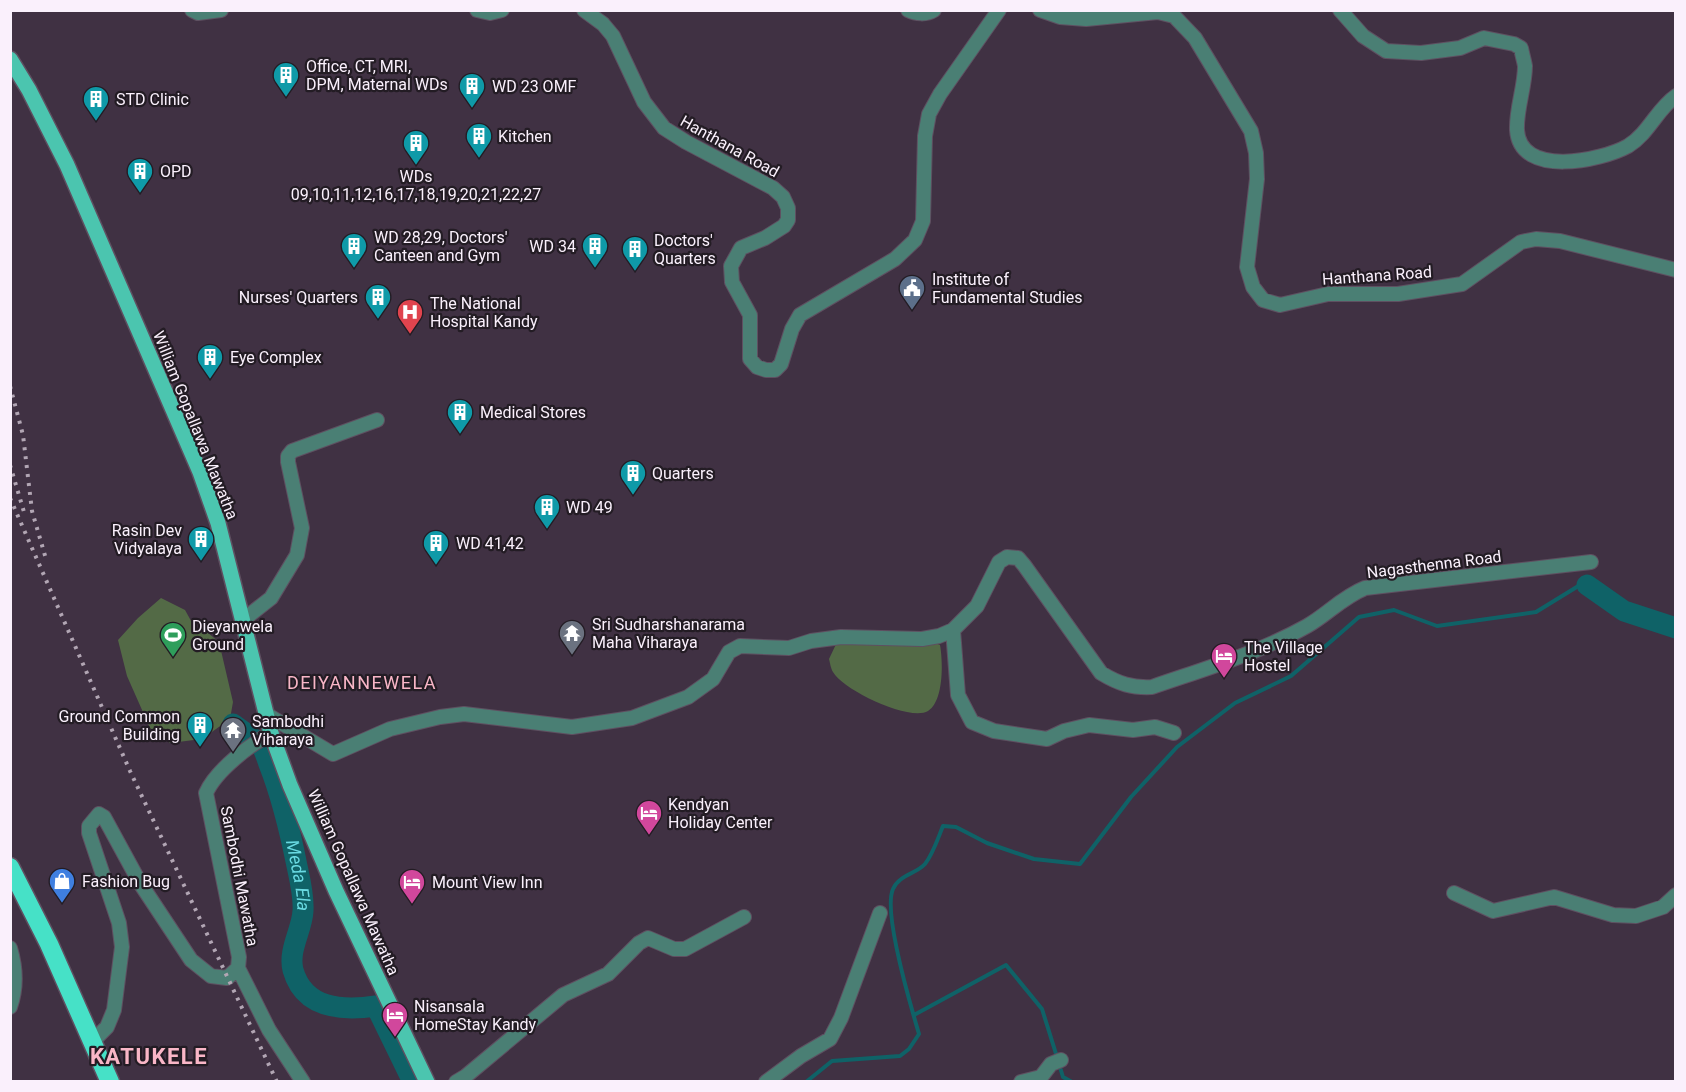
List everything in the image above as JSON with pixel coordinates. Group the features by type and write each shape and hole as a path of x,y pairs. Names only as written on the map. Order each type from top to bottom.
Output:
{"highway":[{"path":"10,867 49,945 110,1082"}],"main road":[{"name":"William Gopallawa Mawatha","path":"10,59 29,90 67,165 200,472 218,523 266,714 262,738 290,785 326,871 427,1082"}],"street":[{"path":"192,10 198,13 221,10"},
{"path":"477,10 490,13 502,10"},
{"name":"Hanthana Road","path":"584,10 603,24 612,36 644,102 664,128 773,188 783,197 788,208 788,220 784,226 765,238 741,248 731,266 732,282 750,315 750,359 757,367 766,370 775,370 781,364 792,329 800,315 895,259 915,240 923,221 924,136 929,114 940,94 999,10"},
{"path":"908,10 914,13 929,13 934,10"},
{"name":"Hanthana Road","path":"1040,10 1060,17 1158,12 1174,15 1195,38 1251,131 1254,142 1257,179 1247,267 1253,287 1263,300 1280,305 1328,294 1398,294 1462,284 1521,242 1536,239 1560,242 1676,270"},
{"path":"1341,10 1363,36 1386,51 1421,53 1460,48 1484,38 1514,44 1521,48 1525,65 1517,131 1522,146 1539,159 1569,163 1627,147 1644,134 1676,96"},
{"path":"243,620 271,598 297,555 302,528 288,456 292,451 377,420"},
{"name":"Nagasthenna Road","path":"266,714 333,754 390,729 440,717 464,714 572,727 632,718 688,697 713,679 729,652 740,646 789,648 811,641 841,637 922,639 939,636 953,630 977,606 999,562 1007,557 1018,558 1101,674 1134,688 1152,687 1272,643 1308,625 1346,596 1365,588 1591,562"},
{"path":"953,630 958,695 972,722 994,731 1047,739 1064,730 1089,725 1133,730 1155,727 1174,733"},
{"name":"Sambodhi Mawatha","path":"92,1042 107,1027 114,1010 122,947 119,923 89,833 89,826 99,814 104,817 140,884 191,960 211,976 227,978 238,968 239,957 206,793 211,783 262,738"},
{"path":"1454,893 1493,911 1554,897 1612,915 1635,916 1663,907 1676,895"},
{"path":"766,1082 801,1056 830,1039 841,1018 880,913"},
{"path":"456,1082 563,995 608,974 639,943 648,938 674,949 685,949 744,916"},
{"path":"10,948 15,963 15,992 10,1007"},
{"path":"238,968 269,1029 303,1082"},
{"path":"1021,1082 1041,1077 1057,1061"}],"green space":[{"name":"Dieyanwela Ground","path":"161,598 185,610 195,628 202,628 219,642 233,702 230,719 202,739 170,743 150,728 127,676 118,640"},
{"path":"838,640 931,641 940,645 942,661 940,690 933,706 928,711 907,712 877,702 850,687 839,679 830,664 829,659"}],"waterway":[{"path":"806,1082 832,1061 900,1056 909,1049 919,1034 899,960 891,900 896,884 928,860 943,826 956,827 987,843 1034,859 1080,864 1131,797 1177,747 1235,703 1291,676 1359,617 1394,610 1437,626 1536,612 1580,585"},
{"path":"1587,585 1624,611 1676,628"},
{"name":"Meda Ela","path":"233,724 263,749 278,789 288,827 303,900 302,918 292,955 293,970 298,983 315,1000 326,1004 350,1008 376,1006 413,1082"},
{"path":"914,1015 1006,965 1042,1009 1057,1057"},
{"path":"1059,1064 1063,1077 1072,1082"}],"railway":[{"path":"10,386 23,435 32,511 46,559"},
{"path":"10,465 24,512"},
{"path":"10,498 130,771 277,1082"}],"place":[{"name":"Office, CT, MRI, DPM, Maternal WDs","path":"286,98"},
{"name":"WD 23 OMF","path":"472,109"},
{"name":"STD Clinic","path":"96,122"},
{"name":"Kitchen","path":"479,159"},
{"name":"WDs 09,10,11,12,16,17,18,19,20,21,22,27","path":"416,166"},
{"name":"OPD","path":"140,194"},
{"name":"WD 28,29, Doctors' Canteen and Gym","path":"354,269"},
{"name":"WD 34","path":"595,269"},
{"name":"Doctors' Quarters","path":"635,272"},
{"name":"Institute of Fundamental Studies","path":"912,311"},
{"name":"Nurses' Quarters","path":"378,320"},
{"name":"The National Hospital Kandy","path":"410,335"},
{"name":"Eye Complex","path":"210,380"},
{"name":"Medical Stores","path":"460,435"},
{"name":"Quarters","path":"633,496"},
{"name":"WD 49","path":"547,530"},
{"name":"Rasin Dev Vidyalaya","path":"201,562"},
{"name":"WD 41,42","path":"436,566"},
{"name":"Sri Sudharshanarama Maha Viharaya","path":"572,656"},
{"name":"Dieyanwela Ground","path":"173,658"},
{"name":"The Village Hostel","path":"1224,679"},
{"name":"Ground Common Building","path":"200,748"},
{"name":"Sambodhi Viharaya","path":"233,753"},
{"name":"Kendyan Holiday Center","path":"649,836"},
{"name":"Fashion Bug","path":"62,904"},
{"name":"Mount View Inn","path":"412,905"},
{"name":"Nisansala HomeStay Kandy","path":"395,1038"}],"district":[{"name":"DEIYANNEWELA","path":"362,683"},
{"name":"KATUKELE","path":"149,1056"}]}
